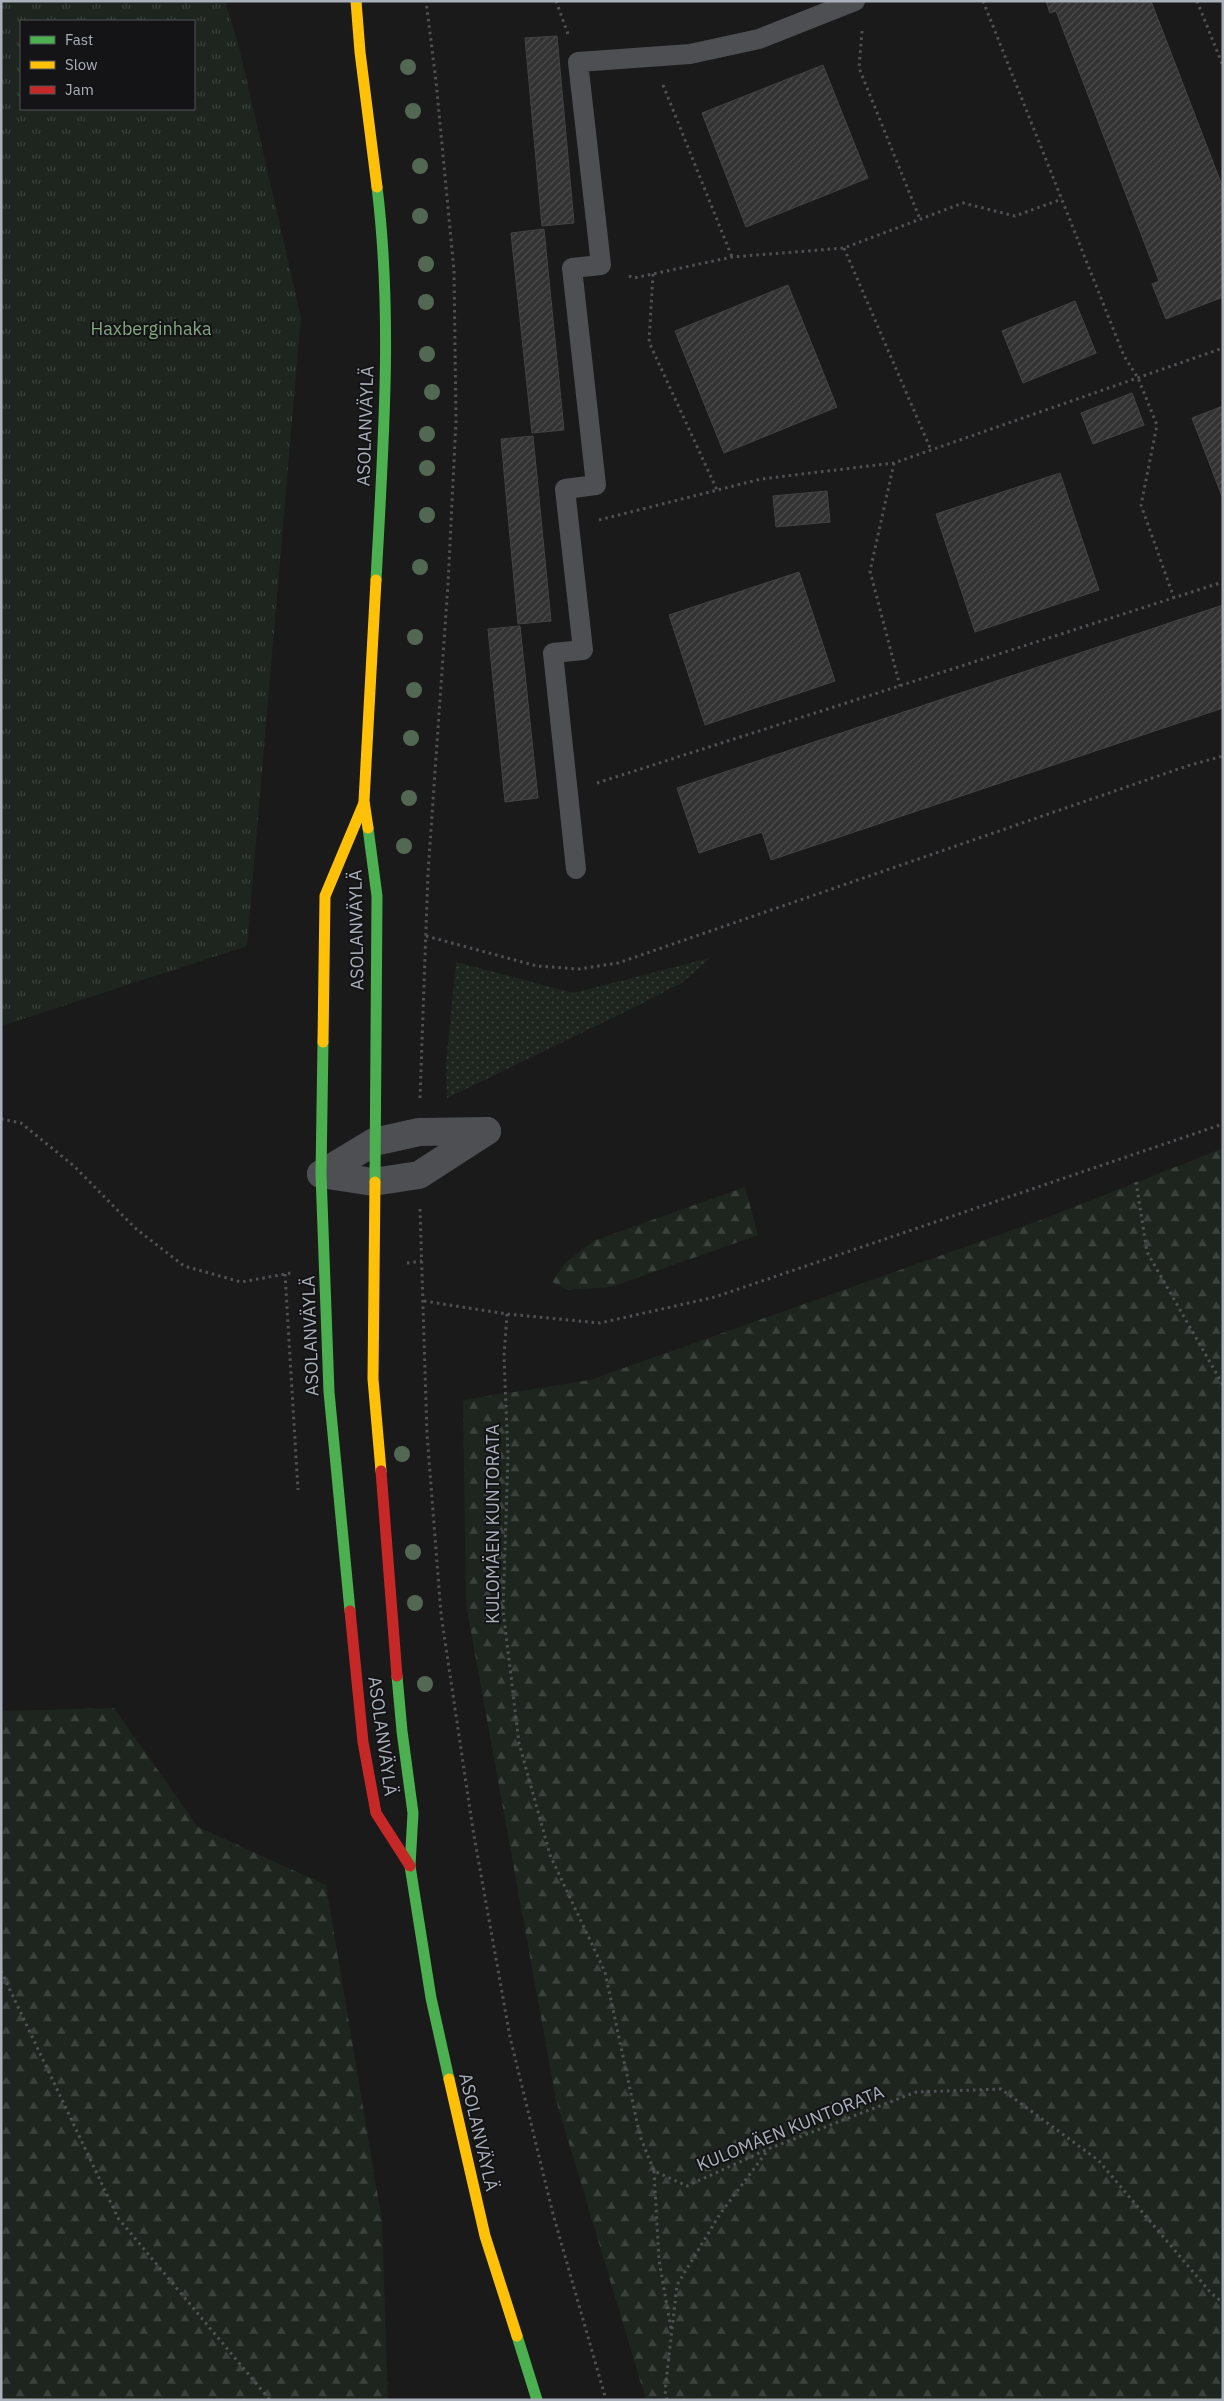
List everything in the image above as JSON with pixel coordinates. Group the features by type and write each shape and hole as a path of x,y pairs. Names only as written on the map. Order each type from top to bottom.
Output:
{"main road":[{"name":"ASOLANVÄYLÄ","path":"356,1 360,52 381,220 385,280 384,429 364,801 377,896 373,1182 373,1379 402,1731 413,1813 410,1866 432,1998 484,2236 537,2400"},
{"name":"ASOLANVÄYLÄ","path":"346,10 360,52"},
{"name":"ASOLANVÄYLÄ","path":"364,801 325,896 321,1174 329,1392 363,1742 376,1812 410,1866"}],"street":[{"path":"487,1131 419,1175 373,1182 321,1174 374,1142 419,1132 487,1131"}],"lane":[{"path":"576,869 552,653 583,650 565,489 596,485 572,268 601,265 578,62 690,54 759,38 855,1"}],"path":[{"path":"419,1132 426,936 456,421 454,271 436,81 426,1"},
{"path":"983,1 1124,356 1138,378 1157,425 1141,504 1174,598"},
{"path":"1198,1 1223,66"},
{"path":"862,30 859,68 920,219"},
{"path":"652,56 732,256"},
{"path":"601,265 634,278 732,256 844,248 963,203 1016,216 1062,199"},
{"path":"844,248 931,450"},
{"path":"653,274 649,342 717,490"},
{"path":"570,528 761,479 894,464 1223,348"},
{"path":"894,464 870,572 900,686"},
{"path":"568,792 1223,582"},
{"path":"426,936 537,966 579,969 618,963 1187,766 1223,756"},
{"path":"1,1119 21,1123 74,1166 135,1228 184,1266 241,1282 285,1274 298,1490"},
{"path":"424,1301 508,1314 600,1323 715,1297 1223,1124"},
{"path":"419,1175 427,1434 441,1614 473,1830 510,2037 552,2214 606,2400"},
{"path":"1136,1182 1147,1252 1223,1385"},
{"name":"KULOMÄEN KUNTORATA","path":"508,1314 504,1356 508,1456 503,1610 519,1743 550,1854 605,1972 640,2136 654,2171 687,2186 768,2149 916,2092 1001,2089 1098,2160 1211,2293 1223,2303"},
{"path":"1,1971 118,2218 270,2400"},
{"path":"667,2400 665,2391 678,2285 720,2214 768,2149"},
{"path":"654,2171 659,2260 672,2333"}],"green space":[{"name":"Haxberginhaka","path":"1,1 225,1 239,47 301,317 247,946 1,1026"},
{"path":"710,958 683,982 447,1098 446,1064 456,962 573,993"},
{"path":"1221,1149 1223,1151 1223,2400 646,2400 556,2100 466,1604 463,1400 590,1380 1038,1221"},
{"path":"745,1187 758,1235 611,1287 568,1290 552,1282 565,1263 593,1241"},
{"path":"114,1708 198,1827 326,1885 382,2221 388,2400 1,2400 1,1711"}],"building":[{"path":"1046,1 1151,1 1223,188 1223,297 1166,319 1152,284 1159,281 1056,11 1050,13"},
{"path":"557,36 574,223 542,226 525,38"},
{"path":"823,65 868,178 746,227 702,113"},
{"path":"544,229 564,430 532,433 511,233"},
{"path":"788,285 837,407 724,453 675,331"},
{"path":"1075,301 1096,353 1023,383 1002,331"},
{"path":"1132,393 1144,425 1093,444 1081,413"},
{"path":"1223,406 1223,499 1192,418"},
{"path":"533,436 551,621 518,624 501,439"},
{"path":"1060,473 1099,590 975,632 936,514"},
{"path":"827,491 830,522 776,527 773,496"},
{"path":"799,572 835,681 705,725 669,615"},
{"path":"1223,605 1223,708 771,860 762,832 699,853 677,788"},
{"path":"520,626 538,798 505,802 488,629"}],"traffic: fast":[{"path":"376,580 384,432 386,334 385,285 377,187"},
{"path":"368,828 377,896 375,1182"},
{"path":"323,1042 321,1174 329,1392 350,1611"},
{"path":"397,1676 413,1813 410,1866 431,1998 449,2079"},
{"path":"517,2336 537,2400"}],"traffic: slow":[{"path":"356,1 360,52 377,187"},
{"path":"368,828 364,801 376,580"},
{"path":"323,1042 325,896 364,803"},
{"path":"375,1182 373,1379 381,1471"},
{"path":"449,2079 485,2236 517,2336"}],"traffic: jam":[{"path":"381,1471 397,1676"},
{"path":"350,1611 363,1742 376,1813 410,1866"}]}
